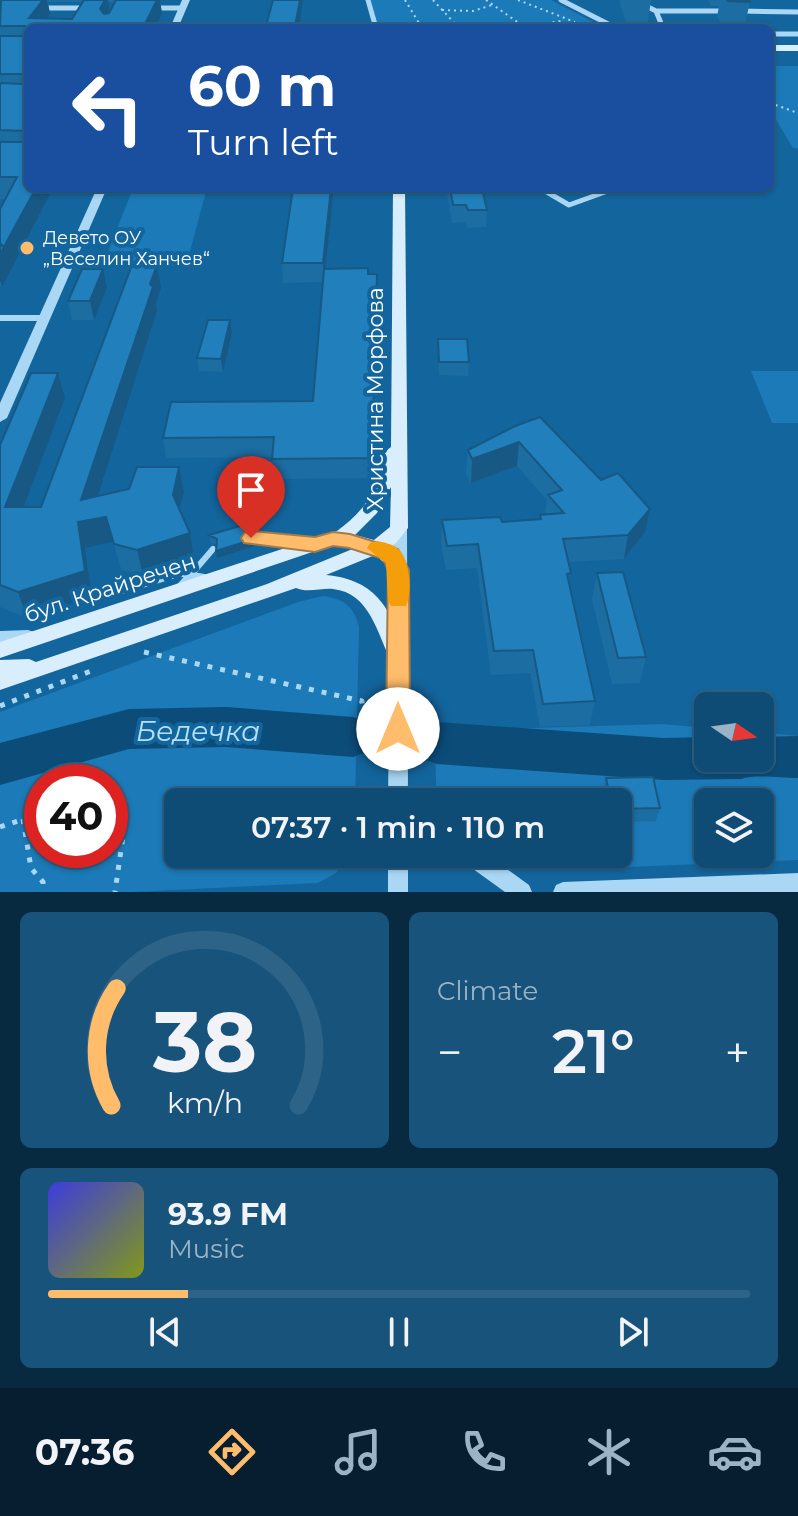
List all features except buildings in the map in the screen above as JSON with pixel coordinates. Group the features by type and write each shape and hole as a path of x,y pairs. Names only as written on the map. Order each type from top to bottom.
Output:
{"main road":[{"path":"774,48 798,48"},
{"name":"Христина Морфова","path":"399,192 399,528"},
{"name":"бул. Крайречен","path":"0,650 324,542 358,525 379,498 399,427"},
{"path":"0,682 274,589 376,547 390,539 399,528"},
{"path":"324,542 376,547 391,554 398,570"},
{"path":"274,589 329,582 362,591 381,612 398,655"},
{"path":"0,668 47,666"}],"street":[{"path":"368,0 375,24"},
{"path":"561,0 608,24"},
{"path":"634,0 656,11 798,12"},
{"path":"141,8 185,4 176,24"},
{"path":"35,8 91,8"},
{"path":"656,11 661,24"},
{"path":"774,34 798,34"},
{"path":"0,418 100,192"},
{"path":"0,318 45,318"},
{"name":"Христина Морфова","path":"398,788 399,528"},
{"path":"0,638 40,637"},
{"path":"398,868 398,892"},
{"path":"489,868 522,892"},
{"path":"563,892 798,883"}],"lane":[{"path":"547,192 569,205 605,192"},
{"path":"251,538 324,542"},
{"path":"176,591 213,549"},
{"path":"119,591 178,573 212,579"}],"path":[{"path":"405,0 420,24"},
{"path":"441,0 434,2 455,24"},
{"path":"486,0 519,24"},
{"path":"518,0 564,20 544,24"},
{"path":"442,10 473,11 492,5"},
{"path":"774,104 798,113"},
{"path":"142,652 362,701 364,716 398,724"},
{"path":"0,706 99,668"},
{"path":"0,827 23,819 31,868 43,882 43,892"},
{"path":"115,892 118,868"}],"shaded area":[{"path":"367,0 551,0 597,24 375,24"},
{"path":"774,66 798,66 798,148 793,148 774,117"},
{"path":"131,192 206,192 186,266 102,267"},
{"path":"751,371 798,371 798,423 772,423"},
{"path":"323,596 337,599 351,609 359,627 355,788 164,788 164,868 340,868 318,883 132,892 0,892 0,712 298,602"},
{"path":"662,724 694,727 694,772 774,772 774,733 798,736 798,860 774,861 774,788 694,788 694,864 632,867 632,788 436,786 435,731"},
{"path":"548,868 601,868 552,870"}],"waterway":[{"name":"Бедечка","path":"0,764 129,729 226,727 353,737"},
{"name":"Бедечка","path":"437,743 694,759"},
{"name":"Бедечка","path":"774,758 798,757"}],"slow traffic":[{"path":"377,548 391,554 396,562 398,601"}],"place":[{"name":"Девето ОУ „Веселин Ханчев“","path":"27,248"}],"route":[{"path":"251,538 315,545 333,539 366,544 391,554 398,570 398,729"}]}
